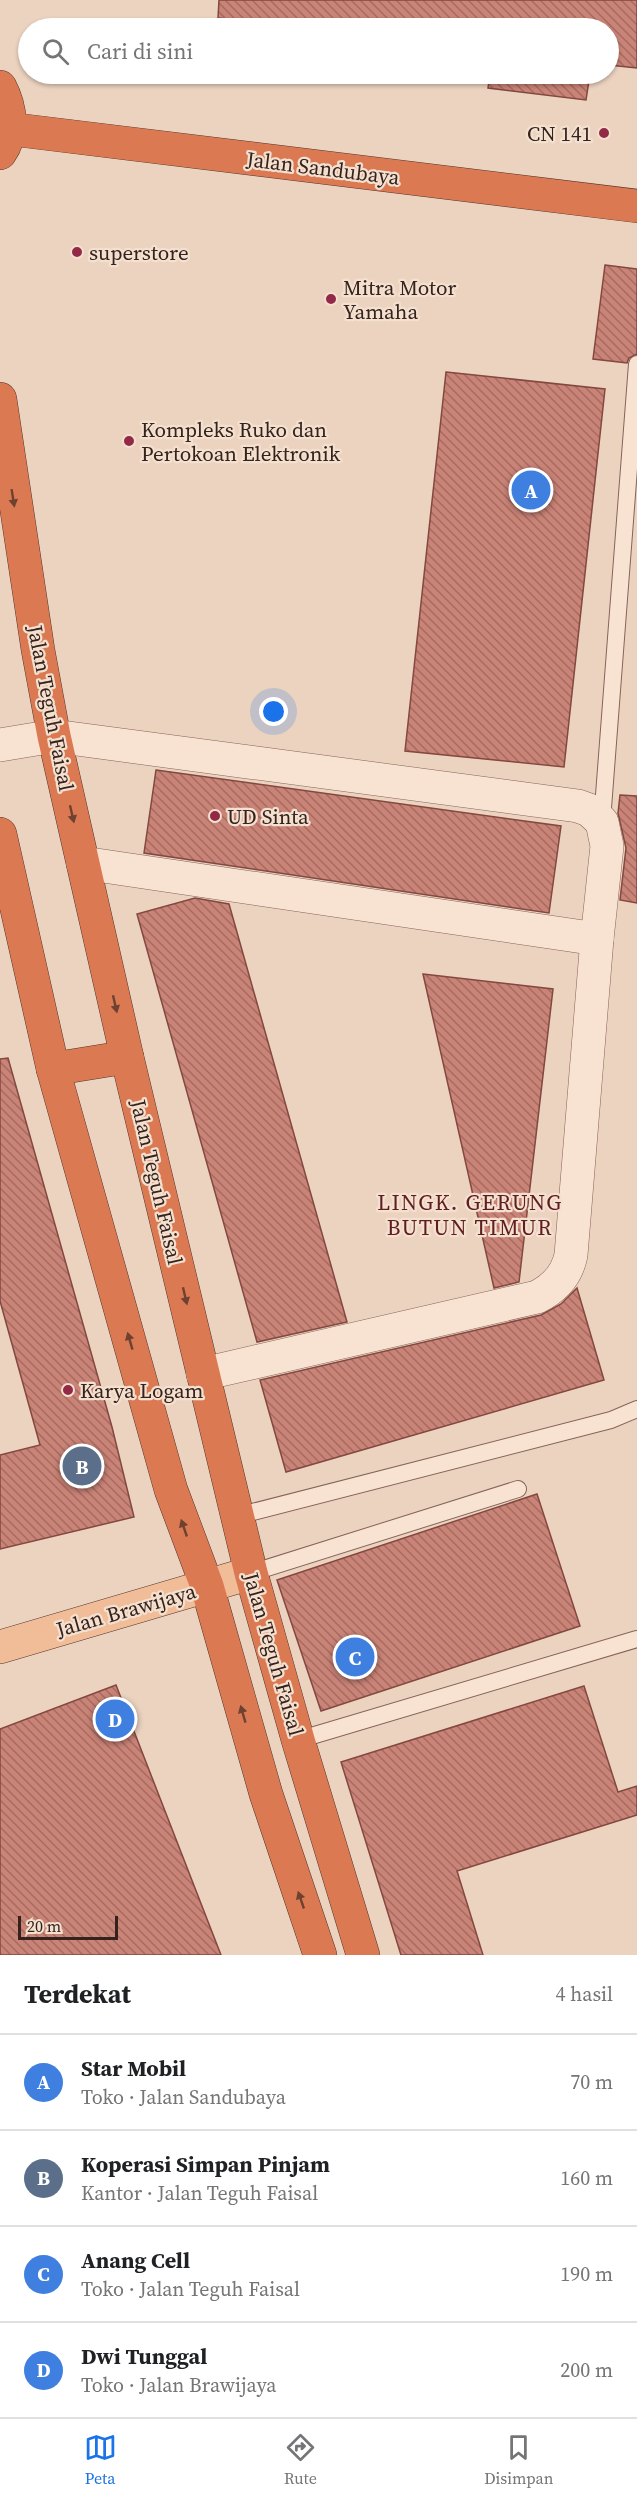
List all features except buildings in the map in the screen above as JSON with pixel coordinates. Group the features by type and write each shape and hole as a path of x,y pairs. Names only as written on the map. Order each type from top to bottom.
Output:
{"highway":[{"path":"0,87 7,100 5,141"},
{"name":"Jalan Sandubaya","path":"5,141 637,206"},
{"name":"Jalan Teguh Faisal","path":"0,399 34,627 54,736 127,1057 251,1573 298,1740 363,1955"},
{"path":"0,834 53,1069 171,1490 207,1586 266,1794 320,1955"},
{"path":"53,1069 127,1057"}],"main road":[{"name":"Jalan Brawijaya","path":"0,1647 251,1573"}],"street":[{"path":"0,745 54,736 578,806 589,810 602,822 607,846 597,939 571,1255 566,1271 556,1284 537,1297 203,1374"},
{"path":"83,862 597,939"}],"lane":[{"path":"602,822 637,364"},
{"path":"237,1516 611,1420 637,1409"},
{"path":"251,1573 519,1489"},
{"path":"298,1740 637,1639"}],"place":[{"name":"CN 141","path":"604,133"},
{"name":"superstore","path":"77,252"},
{"name":"Mitra Motor Yamaha","path":"331,299"},
{"name":"Kompleks Ruko dan Pertokoan Elektronik","path":"129,441"},
{"name":"Star Mobil","path":"531,490"},
{"name":"UD Sinta","path":"215,816"},
{"name":"Karya Logam","path":"68,1390"},
{"name":"Koperasi Simpan Pinjam","path":"82,1466"},
{"name":"Anang Cell","path":"355,1657"},
{"name":"Dwi Tunggal","path":"115,1719"}],"district":[{"name":"LINGK. GERUNG BUTUN TIMUR","path":"470,1214"}]}
